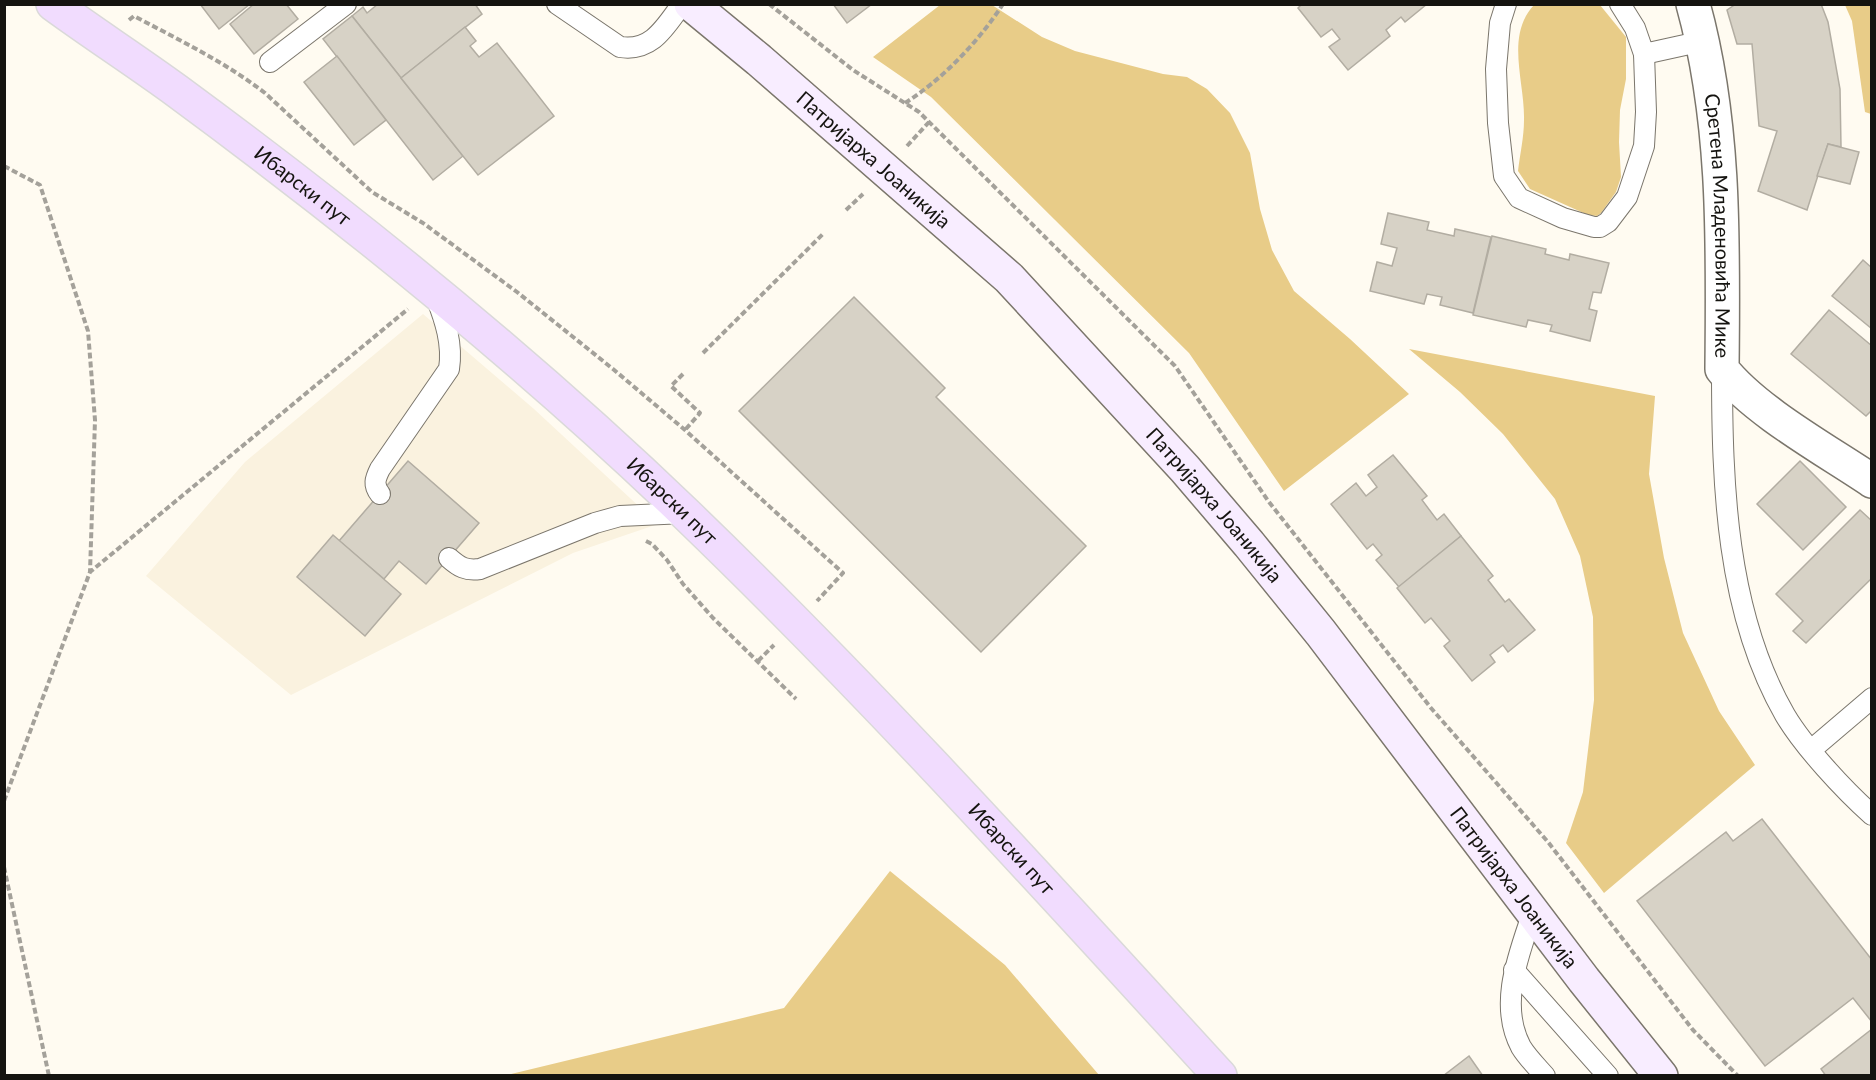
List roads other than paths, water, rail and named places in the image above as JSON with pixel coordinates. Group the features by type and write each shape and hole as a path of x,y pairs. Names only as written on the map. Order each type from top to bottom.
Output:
{"main road":[{"name":"Ибарски пут","path":"53,4 174,89 325,202 537,378 685,513 797,622 948,781 1210,1068"},
{"name":"Патријарха Јоаникија","path":"691,4 759,60 1009,278 1185,469 1321,633 1584,980 1661,1076"}],"street":[{"name":"Сретена Младеновића Мике","path":"1693,4 1710,79 1720,174 1722,369 1730,379 1762,406 1872,480"}],"lane":[{"path":"270,62 346,4"},
{"path":"557,4 620,47 633,49 647,44 660,35 682,4"},
{"path":"1506,4 1500,24 1496,69 1498,123 1504,176 1519,198 1563,218 1594,227 1600,227 1608,222 1627,197 1644,146 1646,112 1644,54 1635,28 1620,4"},
{"path":"1644,54 1703,41"},
{"path":"380,494 375,488 375,478 449,369 451,360 446,324 432,289"},
{"path":"1722,369 1728,526 1742,609 1761,665 1786,716 1811,750 1856,801 1872,815"},
{"path":"449,558 459,567 471,570 480,569 595,523 621,516 685,513"},
{"path":"1811,750 1872,698"},
{"path":"1533,912 1514,970 1511,1000 1513,1026 1521,1048 1545,1076"},
{"path":"1514,970 1608,1076"}]}
